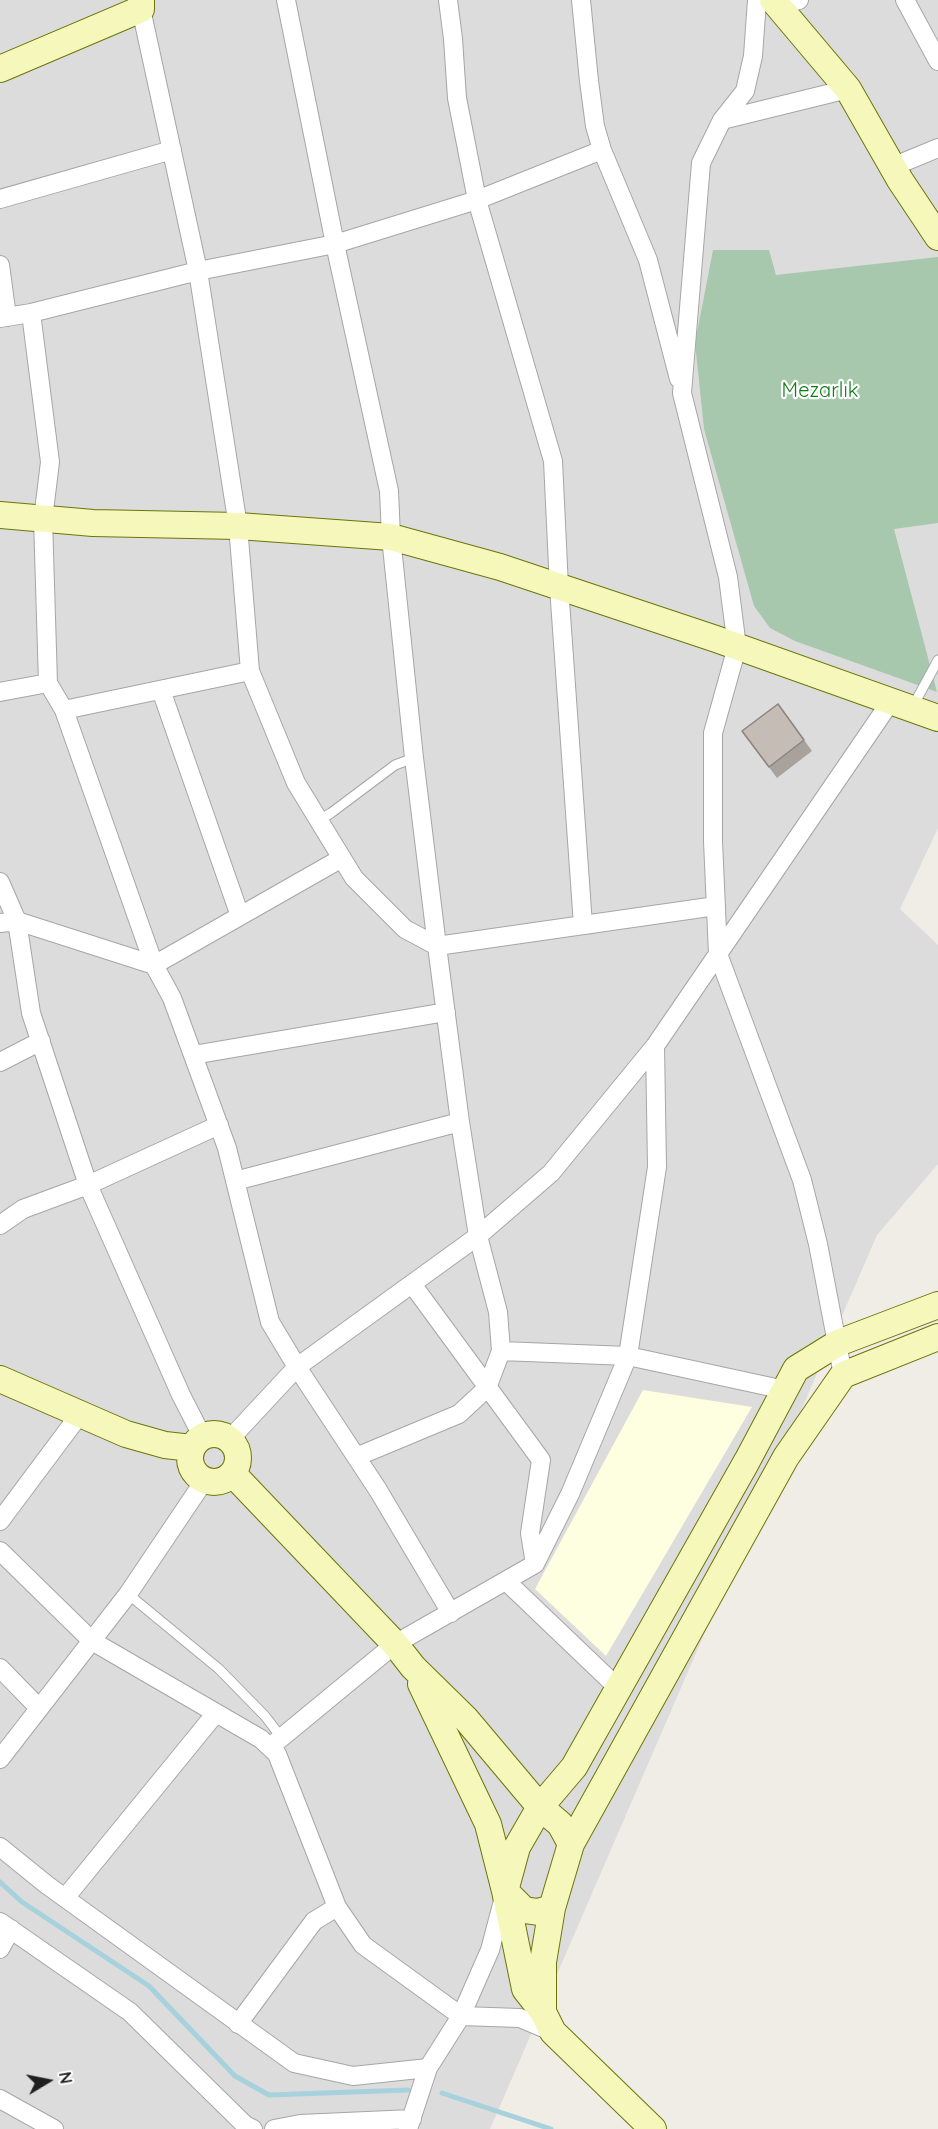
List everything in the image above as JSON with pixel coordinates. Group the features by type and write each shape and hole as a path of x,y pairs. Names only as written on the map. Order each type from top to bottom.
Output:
{"street":[{"path":"286,0 335,244 389,491 414,758 437,946 460,1122 478,1236 498,1312 501,1351 488,1388 459,1414 356,1457"},
{"path":"448,0 453,39 456,98 477,200 553,461 559,587 583,925"},
{"path":"581,0 594,115 602,150 648,260 728,577 737,647 713,733 713,841 718,954 802,1180 818,1244 843,1375"},
{"path":"905,0 938,61"},
{"path":"682,393 701,163 723,120 745,91 753,56 777,2 848,89 892,167 938,237"},
{"path":"0,69 141,5 198,271 238,526 250,671 296,783 354,878 405,929 437,946 716,906"},
{"path":"723,120 848,89"},
{"path":"892,167 938,148"},
{"path":"0,199 172,150"},
{"path":"0,265 4,318 198,271 335,244 477,200 602,150"},
{"path":"31,313 50,462 43,519 48,682 64,710 154,965 172,998 219,1125 270,1322 378,1490 451,1613"},
{"path":"0,515 93,523 238,526 392,537 500,567 938,718"},
{"path":"64,710 250,671"},
{"path":"0,692 48,682"},
{"path":"161,690 240,916"},
{"path":"230,1439 297,1367 478,1236 551,1173 655,1046 718,954 902,705"},
{"path":"9,922 154,965 342,858"},
{"path":"0,882 31,1013 88,1185 181,1395 197,1442"},
{"path":"193,1055 446,1012"},
{"path":"0,1062 41,1041"},
{"path":"275,1742 395,1644 535,1564 570,1494 628,1356 657,1167 655,1046"},
{"path":"235,1181 460,1122"},
{"path":"0,1225 23,1209 88,1185 219,1125"},
{"path":"412,1284 541,1460 530,1533 535,1564"},
{"path":"274,2129 300,2124 410,2124 428,2068 461,2016 490,1950 517,1847 540,1807 574,1767 747,1461 796,1369 838,1343 938,1305"},
{"path":"548,2022 543,1962 552,1908 571,1844 786,1457 843,1375 938,1337"},
{"path":"501,1351 628,1356 785,1390"},
{"path":"0,1379 126,1434 165,1445 197,1442 217,1434 230,1439 238,1459 233,1474 220,1482 204,1481 193,1471 189,1455 197,1442"},
{"path":"0,1521 80,1414"},
{"path":"233,1474 395,1644 413,1668 466,1719 540,1807 560,1824 571,1844"},
{"path":"0,1760 128,1594 204,1481"},
{"path":"0,1551 92,1641 261,1738 275,1742"},
{"path":"506,1581 618,1688"},
{"path":"0,1668 39,1708"},
{"path":"413,1668 488,1824 505,1891 525,1989 548,2022 653,2129"},
{"path":"65,1898 216,1713"},
{"path":"275,1742 277,1754 337,1907 363,1945 461,2016 519,2018 548,2022"},
{"path":"0,1847 65,1898 294,2063 353,2076 428,2068"},
{"path":"505,1891 524,1910 538,1912 552,1908"},
{"path":"238,2024 315,1921 337,1907"},
{"path":"0,1949 6,1926 129,2012 245,2125 253,2129"},
{"path":"0,2099 54,2129"}],"lane":[{"path":"902,705 938,660"},
{"path":"319,820 395,765 414,758"},
{"path":"128,1594 219,1669 265,1716 275,1742"}],"shaded area":[{"path":"0,0 938,0 938,828 900,909 938,945 938,1164 877,1235 490,2129 0,2129"},
{"path":"643,1390 752,1407 606,1656 535,1589"}],"green space":[{"name":"Mezarlık","path":"713,250 769,250 776,275 938,257 938,523 894,529 937,692 795,641 770,628 754,606 704,429 695,343"}],"building":[{"path":"778,704 804,740 769,767 742,731"}],"waterway":[{"path":"0,1882 22,1902 149,1986 235,2076 269,2095 408,2090"},
{"path":"442,2093 551,2129"}]}
